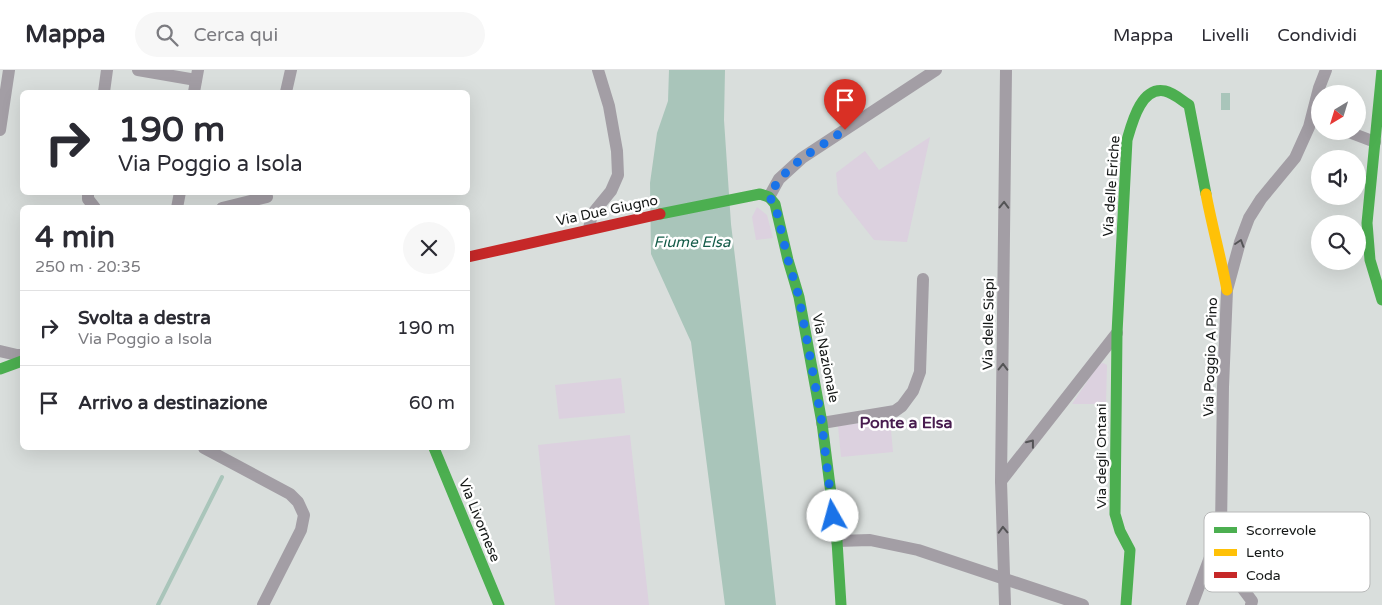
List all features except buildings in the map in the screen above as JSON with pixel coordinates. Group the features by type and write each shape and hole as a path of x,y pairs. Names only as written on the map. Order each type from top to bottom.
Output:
{"street":[{"path":"0,130 9,70"},
{"path":"104,90 107,70"},
{"path":"138,70 196,81"},
{"path":"286,90 290,70"},
{"path":"589,230 593,212 611,191 618,175 617,151 609,106 598,70"},
{"path":"769,197 779,179 802,158 936,70"},
{"name":"Via delle Siepi","path":"1005,605 1001,481 1006,70"},
{"name":"Via Poggio A Pino","path":"1321,85 1326,70"},
{"path":"1382,70 1367,223 1370,260 1382,300"},
{"name":"Via delle Eriche","path":"1118,333 1127,140 1136,110 1147,93 1158,89 1167,90 1189,105 1205,194 1227,290"},
{"name":"Via Poggio A Pino","path":"1221,512 1227,290 1240,242 1249,218 1261,199 1295,158 1311,133"},
{"path":"1366,139 1375,142"},
{"name":"Via Due Giugno","path":"470,257 753,195 760,194 769,197"},
{"name":"Via Nazionale","path":"769,197 775,204 799,297 822,423 837,541 841,605"},
{"path":"237,205 267,199"},
{"path":"822,423 895,411 902,406 913,391 920,372 923,279"},
{"path":"1001,481 1118,333"},
{"name":"Via degli Ontani","path":"1118,333 1115,514 1120,531 1130,550 1130,575 1126,605"},
{"path":"0,351 20,355"},
{"path":"0,368 20,362"},
{"path":"208,450 290,494 298,502 304,515 301,530 263,605"},
{"name":"Via Livornese","path":"435,450 499,605"},
{"path":"837,541 870,540 918,550 1084,605"},
{"name":"Via Poggio A Pino","path":"1192,605 1204,573"},
{"path":"1245,592 1252,601 1251,605"}],"shaded area":[{"path":"930,137 907,242 874,240 838,194 836,173 865,151 879,170"},
{"path":"757,207 767,215 773,238 756,240 752,217"},
{"path":"1099,364 1107,365 1106,404 1072,404"},
{"path":"621,378 625,413 559,419 555,385"},
{"path":"890,419 893,452 841,457 838,426"},
{"path":"630,435 649,605 555,605 538,445"}],"water":[{"name":"Fiume Elsa","path":"669,70 725,70 724,120 731,224 776,605 725,605 691,342 651,254 650,183 657,133 668,101"},
{"path":"1221,93 1230,93 1230,110 1221,110"}],"waterway":[{"path":"158,605 222,477"}],"traffic: fast":[{"path":"1382,70 1367,223 1370,260 1382,300"},
{"path":"1126,605 1130,550 1120,531 1115,514 1117,333 1127,140 1139,107 1150,94 1157,91 1165,91 1189,105 1206,194"},
{"path":"660,214 760,194 769,197 775,204 799,297 822,423 837,541 841,605"},
{"path":"0,369 20,362"},
{"path":"435,450 499,605"}],"traffic: slow":[{"path":"1206,194 1227,290"}],"traffic: jam":[{"path":"470,257 660,214"}],"district":[{"name":"Ponte a Elsa","path":"906,422"}],"route":[{"path":"833,516 821,417 799,297 775,204 769,197 779,179 802,158 845,130"}]}
